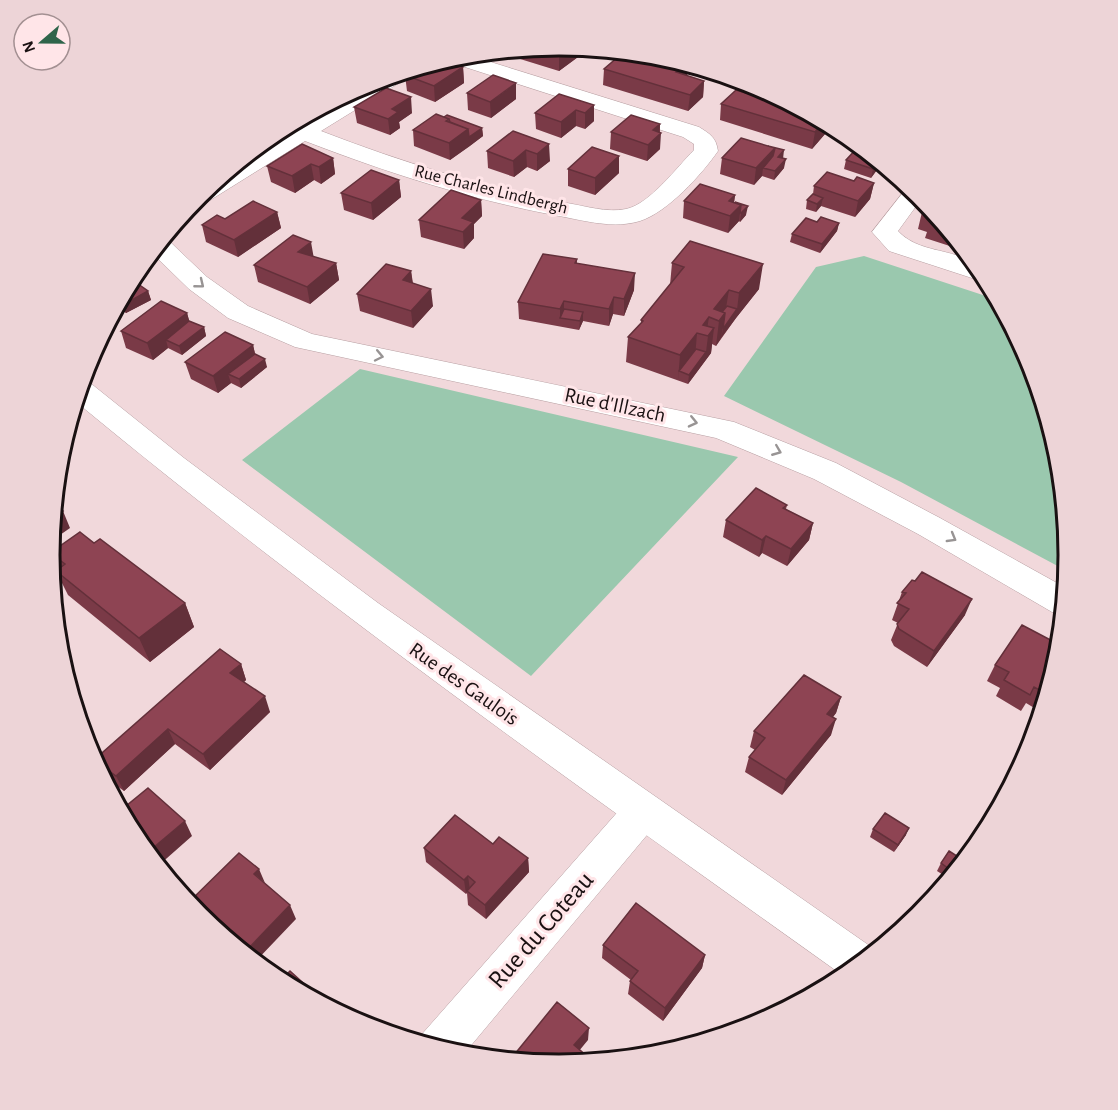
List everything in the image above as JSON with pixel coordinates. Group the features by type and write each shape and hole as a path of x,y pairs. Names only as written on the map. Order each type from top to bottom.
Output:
{"street":[{"name":"Rue Charles Lindbergh","path":"303,132 376,161 537,206 608,217 631,216 650,208 706,151 705,141 691,132 472,63"},
{"path":"240,171 357,99"},
{"path":"909,199 885,232 898,246 967,268"},
{"name":"Rue d'Illzach","path":"164,250 198,283 238,312 305,341 723,429 825,471 929,526 1056,598"},
{"name":"Rue des Gaulois","path":"86,395 161,457 371,618 854,958"},
{"name":"Rue du Coteau","path":"446,1041 643,811"}],"green space":[{"path":"864,256 986,296 1020,364 1041,426 1054,490 1058,566 901,482 724,396 816,267"},
{"path":"360,369 738,457 531,676 242,460"}],"building":[{"path":"615,59 678,70 676,72 704,81 690,95 604,69"},
{"path":"459,66 463,67 434,86 413,78"},
{"path":"493,75 516,83 490,102 467,93"},
{"path":"386,88 411,97 392,109 398,112 388,119 354,107"},
{"path":"736,90 780,107 818,128 815,132 721,104"},
{"path":"559,94 594,105 585,113 576,110 561,122 535,113"},
{"path":"436,114 449,119 446,121 468,129 449,143 413,130"},
{"path":"447,115 482,128 469,137 468,129 450,122 444,117"},
{"path":"631,115 660,124 653,130 661,133 648,145 611,132"},
{"path":"513,131 549,144 537,154 526,150 513,161 487,151"},
{"path":"741,138 775,148 756,168 722,158"},
{"path":"302,144 333,158 319,167 311,164 292,176 267,166"},
{"path":"768,146 784,150 778,157 786,159 775,171 763,168 773,156 775,148"},
{"path":"592,147 619,156 595,178 568,169"},
{"path":"853,152 874,168 873,169 846,160"},
{"path":"371,170 399,180 371,203 341,193"},
{"path":"827,172 854,181 857,177 874,183 858,201 814,186"},
{"path":"700,184 735,195 729,201 741,205 730,216 684,201"},
{"path":"451,190 481,200 462,218 473,222 463,232 419,220"},
{"path":"813,194 823,198 817,204 807,200"},
{"path":"253,201 277,212 234,240 202,225 217,215 225,219"},
{"path":"735,202 748,206 740,213 741,205"},
{"path":"821,217 839,223 822,244 792,234 806,218 817,222"},
{"path":"293,235 311,242 298,252 336,263 307,287 254,265"},
{"path":"690,241 763,264 739,293 729,290 714,309 725,313 719,321 709,317 703,325 714,328 708,336 697,333 680,355 628,337 684,267 672,263"},
{"path":"543,254 577,259 575,263 635,273 624,299 614,297 609,309 564,301 560,309 518,302"},
{"path":"386,264 411,271 403,280 431,289 411,311 357,294"},
{"path":"139,285 148,291 128,302"},
{"path":"161,301 187,313 147,343 121,331"},
{"path":"727,306 737,309 723,329 725,313 722,312"},
{"path":"564,309 583,312 580,321 560,318"},
{"path":"189,321 204,327 179,346 166,340"},
{"path":"225,332 253,345 213,376 185,362"},
{"path":"696,349 706,352 689,375 679,371"},
{"path":"255,354 265,359 239,379 228,374"},
{"path":"756,488 787,505 783,508 813,523 791,549 766,536 762,540 726,520"},
{"path":"80,532 94,543 100,539 185,603 139,638 61,575 60,568 65,564 60,560 60,546"},
{"path":"922,572 972,599 934,651 899,629 897,624 909,609 897,603 906,593 902,592"},
{"path":"1022,625 1051,640 1039,690 1034,687 1030,695 1004,680 1009,672 995,665"},
{"path":"220,649 241,664 230,673 265,696 203,754 168,729 116,776 109,771 101,754"},
{"path":"804,675 841,697 827,714 836,719 786,780 749,757 765,738 754,731"},
{"path":"148,788 185,821 154,847 126,806"},
{"path":"885,813 909,828 898,845 873,829"},
{"path":"455,815 493,844 499,837 528,858 485,905 467,891 475,882 468,876 464,880 424,848"},
{"path":"949,851 957,856 948,868 941,863"},
{"path":"239,853 259,869 254,874 290,905 250,947 195,896"},
{"path":"636,903 705,955 665,1008 630,981 638,971 603,945"},
{"path":"290,971 308,987 287,974"},
{"path":"557,1002 589,1028 574,1045 584,1053 516,1052"}]}
